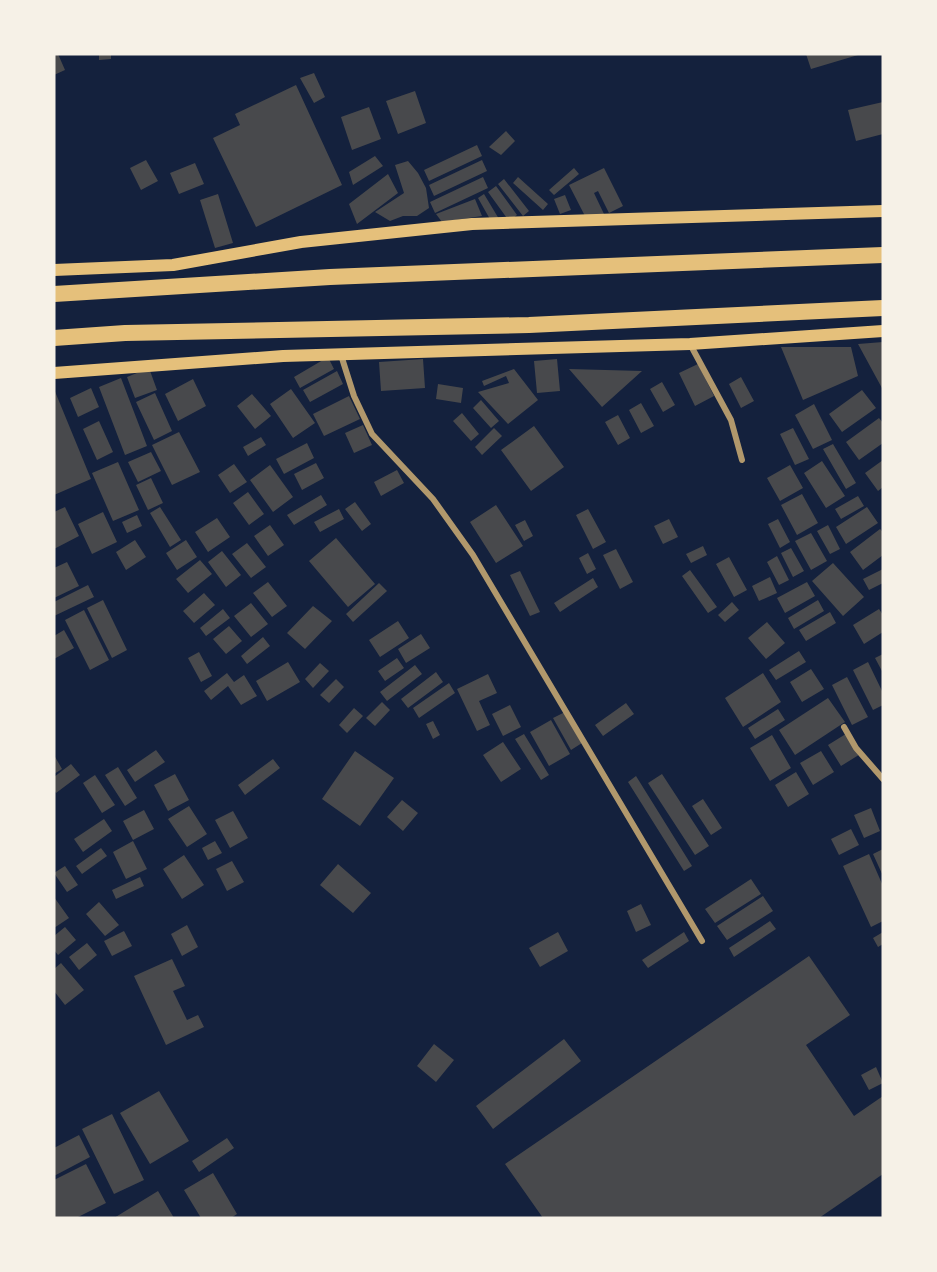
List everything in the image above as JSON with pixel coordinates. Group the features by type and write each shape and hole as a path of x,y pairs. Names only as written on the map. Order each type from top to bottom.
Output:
{"highway":[{"path":"54,294 330,277 883,255"},
{"path":"54,338 125,333 529,325 883,308"}],"main road":[{"path":"54,270 173,265 301,242 471,224 883,211"},
{"path":"54,373 272,357 690,344 883,331"}],"street":[{"path":"690,344 730,420 742,460"},
{"path":"341,354 354,396 372,434 433,499 473,555 702,941"},
{"path":"844,727 856,748 883,779"}],"building":[{"path":"54,54 58,54 65,70 54,75"},
{"path":"99,54 111,54 111,59 99,60"},
{"path":"806,54 858,54 858,55 811,69"},
{"path":"314,73 325,97 314,103 300,78"},
{"path":"296,85 342,185 256,227 213,138 240,125 235,114"},
{"path":"415,91 426,123 398,134 386,101"},
{"path":"883,102 883,134 856,141 848,110"},
{"path":"369,107 381,139 352,150 341,117"},
{"path":"506,131 515,141 501,155 489,147"},
{"path":"477,145 482,156 429,181 424,170"},
{"path":"375,156 383,166 353,185 349,172"},
{"path":"146,160 158,181 141,190 130,168"},
{"path":"482,160 487,171 434,196 429,185"},
{"path":"408,161 426,188 429,208 417,216 403,216 390,221 375,212 404,193 395,165"},
{"path":"195,163 204,184 179,194 170,173"},
{"path":"574,168 579,174 554,195 549,190"},
{"path":"604,168 623,206 609,213 598,191 594,193 604,214 585,216 569,185"},
{"path":"388,174 398,193 357,224 349,204"},
{"path":"483,177 488,188 435,213 430,202"},
{"path":"518,177 548,204 543,210 513,183"},
{"path":"504,179 529,211 523,216 498,184"},
{"path":"496,186 517,215 509,221 488,192"},
{"path":"218,194 233,243 215,248 200,200"},
{"path":"484,194 499,219 491,221 478,198"},
{"path":"565,195 571,210 560,214 554,199"},
{"path":"475,199 482,216 442,222 436,214"},
{"path":"883,342 883,390 858,344"},
{"path":"781,347 851,347 858,376 803,400"},
{"path":"328,357 334,369 300,388 294,377"},
{"path":"423,359 425,388 381,391 379,362"},
{"path":"557,359 560,391 537,393 534,361"},
{"path":"698,364 714,396 695,406 679,373"},
{"path":"149,368 157,390 135,398 127,377"},
{"path":"514,369 538,400 508,424 478,392 509,383 506,376 484,386 482,381"},
{"path":"569,369 642,371 602,407"},
{"path":"337,371 343,384 310,402 303,390"},
{"path":"741,377 754,401 741,408 729,384"},
{"path":"121,378 147,446 125,455 99,387"},
{"path":"193,379 206,406 178,421 165,394"},
{"path":"662,382 675,405 663,412 650,389"},
{"path":"438,384 463,388 461,403 436,399"},
{"path":"91,388 99,407 78,417 70,398"},
{"path":"54,389 91,479 54,495"},
{"path":"291,389 315,423 293,438 270,404"},
{"path":"862,390 876,408 842,432 829,414"},
{"path":"155,393 172,431 154,440 136,402"},
{"path":"252,394 271,416 255,429 237,406"},
{"path":"349,396 360,419 324,436 313,414"},
{"path":"481,400 499,421 491,428 473,408"},
{"path":"641,403 654,426 641,433 629,410"},
{"path":"814,404 832,440 813,449 795,415"},
{"path":"462,413 479,434 471,441 453,421"},
{"path":"618,415 630,438 618,445 605,422"},
{"path":"879,418 883,423 883,443 859,460 846,442"},
{"path":"99,421 113,452 97,460 83,429"},
{"path":"363,425 372,445 354,453 345,433"},
{"path":"534,426 564,467 531,491 501,450"},
{"path":"494,428 502,436 482,455 475,447"},
{"path":"793,428 809,459 795,465 780,434"},
{"path":"179,432 200,472 172,485 152,445"},
{"path":"261,437 266,445 248,456 243,447"},
{"path":"307,443 314,458 284,474 276,459"},
{"path":"833,444 856,483 846,489 823,449"},
{"path":"151,452 161,471 138,482 128,462"},
{"path":"883,460 883,487 878,491 865,473"},
{"path":"822,461 845,496 826,508 804,473"},
{"path":"118,462 139,510 113,521 92,473"},
{"path":"316,463 324,478 302,490 294,474"},
{"path":"234,464 247,482 230,493 218,475"},
{"path":"270,465 293,497 273,512 250,480"},
{"path":"790,465 803,488 780,501 767,478"},
{"path":"397,470 404,483 381,496 374,482"},
{"path":"151,478 163,503 148,510 136,485"},
{"path":"248,492 264,514 249,525 233,503"},
{"path":"802,494 818,523 797,535 781,505"},
{"path":"321,495 327,505 294,525 287,515"},
{"path":"858,496 864,506 841,519 835,509"},
{"path":"355,502 371,524 362,531 345,509"},
{"path":"496,505 523,546 496,563 470,522"},
{"path":"65,507 79,536 54,549 54,512"},
{"path":"160,507 181,540 170,547 150,513"},
{"path":"867,507 878,523 846,544 836,527"},
{"path":"339,509 344,519 320,532 314,522"},
{"path":"588,509 606,542 593,549 576,515"},
{"path":"103,512 117,542 92,554 78,524"},
{"path":"137,515 142,526 127,533 122,522"},
{"path":"217,518 230,537 208,552 195,532"},
{"path":"669,519 678,537 663,544 654,526"},
{"path":"778,519 790,542 780,548 768,524"},
{"path":"525,520 533,536 524,541 515,525"},
{"path":"270,525 284,545 268,556 254,536"},
{"path":"828,525 840,549 830,554 817,531"},
{"path":"880,529 883,532 883,555 863,570 850,552"},
{"path":"811,533 827,561 811,570 795,541"},
{"path":"336,538 375,584 348,607 309,561"},
{"path":"135,540 146,557 126,570 116,552"},
{"path":"186,540 197,557 177,570 166,553"},
{"path":"247,543 266,567 251,578 232,554"},
{"path":"703,546 707,555 691,563 686,554"},
{"path":"791,548 804,571 793,577 781,553"},
{"path":"616,549 633,582 620,589 603,555"},
{"path":"222,551 241,575 226,587 208,562"},
{"path":"588,553 596,569 587,574 579,558"},
{"path":"777,556 789,580 779,585 767,562"},
{"path":"729,557 747,590 734,597 716,564"},
{"path":"200,560 212,574 188,593 176,579"},
{"path":"67,562 79,586 54,598 54,568"},
{"path":"833,563 864,597 843,616 812,581"},
{"path":"883,569 883,583 869,590 863,579"},
{"path":"690,570 717,607 708,613 682,576"},
{"path":"520,571 540,612 530,616 510,575"},
{"path":"770,577 777,593 759,601 752,586"},
{"path":"593,578 598,587 560,612 554,603"},
{"path":"268,582 287,606 272,617 253,593"},
{"path":"807,582 815,596 785,613 777,598"},
{"path":"379,583 387,591 353,622 346,614"},
{"path":"88,585 94,597 54,616 54,602"},
{"path":"204,593 215,605 194,623 183,611"},
{"path":"103,600 127,650 112,658 87,608"},
{"path":"818,600 824,611 794,629 788,618"},
{"path":"732,602 739,610 725,622 718,615"},
{"path":"251,603 268,624 251,637 234,616"},
{"path":"313,606 332,621 305,649 287,633"},
{"path":"223,609 230,618 206,636 200,628"},
{"path":"879,609 883,615 883,632 864,644 853,625"},
{"path":"84,610 109,660 90,670 65,620"},
{"path":"830,612 836,623 806,641 799,630"},
{"path":"398,621 409,638 380,657 369,640"},
{"path":"767,622 785,643 766,659 748,638"},
{"path":"229,626 242,641 226,654 213,639"},
{"path":"64,630 74,648 54,659 54,636"},
{"path":"421,634 430,648 406,663 398,649"},
{"path":"263,637 270,646 247,664 241,656"},
{"path":"799,651 806,662 776,680 769,670"},
{"path":"199,652 212,676 201,682 188,658"},
{"path":"883,654 883,673 875,658"},
{"path":"397,658 404,668 385,681 378,671"},
{"path":"288,662 300,682 267,701 256,681"},
{"path":"868,662 883,693 883,705 873,710 853,670"},
{"path":"320,663 329,671 313,688 305,679"},
{"path":"415,665 422,674 387,701 380,692"},
{"path":"811,669 824,689 802,702 790,682"},
{"path":"436,672 443,682 408,708 401,699"},
{"path":"227,673 234,682 244,675 257,696 241,705 228,686 211,700 204,691"},
{"path":"763,673 781,702 743,727 725,698"},
{"path":"488,674 497,693 479,701 490,725 477,731 457,689"},
{"path":"847,677 868,717 852,725 832,685"},
{"path":"336,679 344,687 329,703 320,695"},
{"path":"449,683 455,693 419,718 413,708"},
{"path":"828,698 845,722 795,755 779,730"},
{"path":"382,702 390,710 375,726 366,718"},
{"path":"626,703 634,714 603,736 595,725"},
{"path":"510,705 521,727 503,736 492,714"},
{"path":"354,708 363,716 347,733 339,725"},
{"path":"778,709 785,720 755,739 748,728"},
{"path":"565,712 582,743 571,750 553,718"},
{"path":"551,720 570,754 549,766 530,732"},
{"path":"433,721 440,735 433,739 426,724"},
{"path":"849,732 862,753 841,766 828,745"},
{"path":"524,734 549,775 541,780 515,739"},
{"path":"772,735 791,768 770,781 750,748"},
{"path":"503,742 521,769 501,782 483,755"},
{"path":"156,750 165,762 135,782 127,770"},
{"path":"355,751 394,778 360,826 322,799"},
{"path":"821,751 834,772 813,785 800,763"},
{"path":"54,755 62,769 54,774"},
{"path":"273,759 280,768 245,795 238,785"},
{"path":"71,764 80,775 56,793 54,777"},
{"path":"118,767 137,798 125,806 105,775"},
{"path":"796,772 809,794 788,807 775,785"},
{"path":"175,774 189,800 168,811 154,785"},
{"path":"662,774 709,846 695,855 648,783"},
{"path":"95,775 115,805 102,813 83,783"},
{"path":"636,776 692,866 684,871 628,782"},
{"path":"703,799 722,828 711,835 692,806"},
{"path":"402,800 418,813 403,831 387,817"},
{"path":"189,806 207,834 187,847 168,819"},
{"path":"871,808 880,831 864,838 854,815"},
{"path":"144,810 154,829 133,840 123,821"},
{"path":"233,811 248,838 230,848 215,820"},
{"path":"104,819 112,831 83,852 74,839"},
{"path":"851,829 859,845 839,855 831,839"},
{"path":"133,841 147,869 126,879 113,852"},
{"path":"215,841 222,853 208,860 202,848"},
{"path":"101,848 107,856 82,874 76,866"},
{"path":"883,849 883,876 873,854"},
{"path":"869,854 883,886 883,921 871,927 843,866"},
{"path":"184,855 204,885 182,899 163,869"},
{"path":"232,861 244,882 227,891 216,869"},
{"path":"338,864 371,893 353,913 320,885"},
{"path":"65,866 78,885 67,892 54,873"},
{"path":"140,877 144,886 116,899 112,890"},
{"path":"751,879 761,894 715,923 705,909"},
{"path":"763,896 773,911 727,940 717,926"},
{"path":"54,897 69,918 54,928"},
{"path":"99,902 119,925 105,936 86,914"},
{"path":"641,904 651,925 636,932 627,911"},
{"path":"770,921 776,929 734,957 729,948"},
{"path":"187,925 198,947 182,956 171,934"},
{"path":"65,927 76,940 58,955 54,950 54,936"},
{"path":"124,931 132,946 112,956 104,941"},
{"path":"558,932 568,951 540,967 529,948"},
{"path":"684,932 689,941 648,968 642,960"},
{"path":"883,932 883,944 878,947 873,938"},
{"path":"87,943 97,955 79,970 69,957"},
{"path":"809,956 850,1015 806,1045 854,1116 883,1096 883,1174 819,1218 543,1218 505,1164"},
{"path":"172,959 185,986 173,991 187,1020 198,1015 204,1027 166,1045 134,976"},
{"path":"61,963 84,990 65,1005 54,991 54,969"},
{"path":"564,1039 581,1061 493,1129 476,1106"},
{"path":"434,1044 454,1060 436,1082 417,1066"},
{"path":"876,1067 883,1083 869,1090 861,1075"},
{"path":"159,1091 189,1141 150,1164 120,1113"},
{"path":"112,1114 144,1180 114,1194 82,1129"},
{"path":"79,1135 90,1157 54,1176 54,1148"},
{"path":"227,1138 234,1148 199,1172 192,1161"},
{"path":"86,1164 106,1203 76,1218 54,1218 54,1180"},
{"path":"213,1173 237,1214 231,1218 201,1218 184,1190"},
{"path":"158,1191 174,1218 114,1218"}]}
